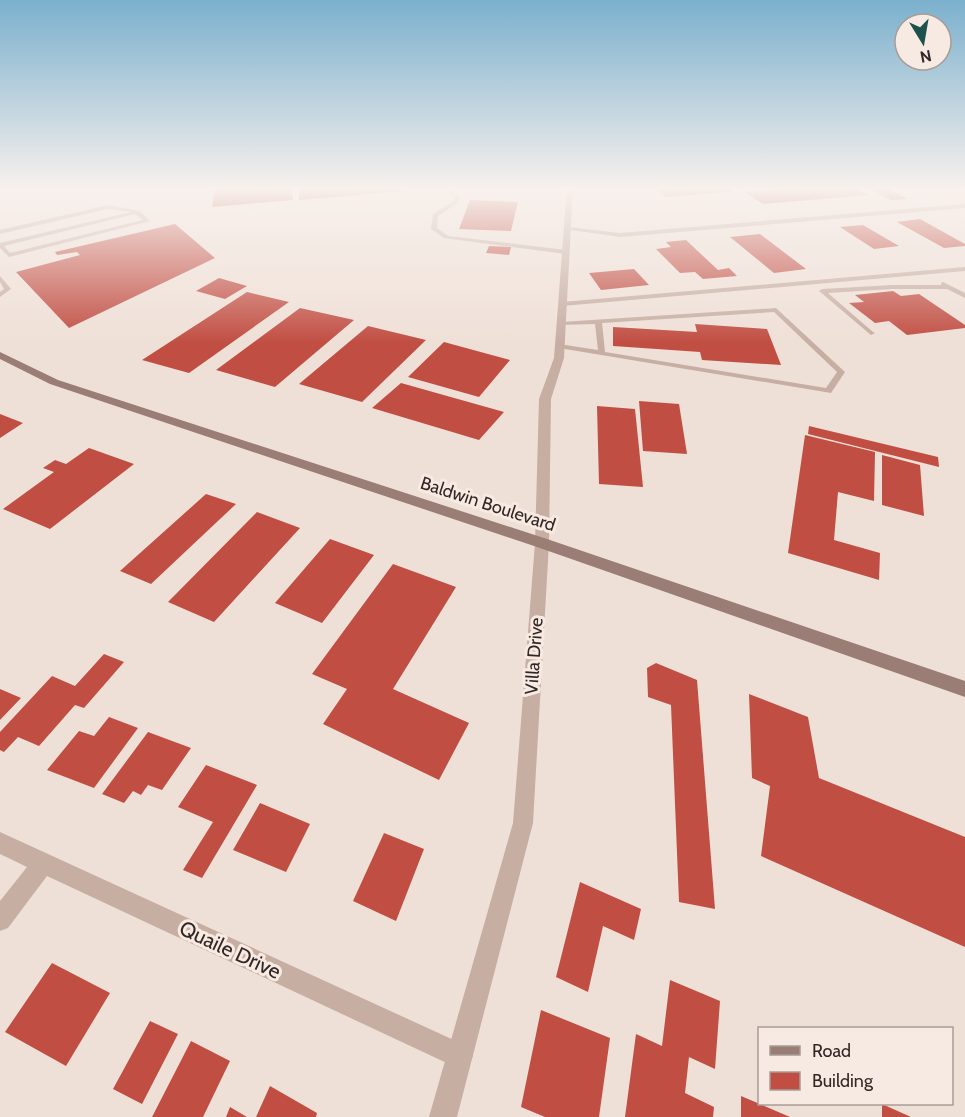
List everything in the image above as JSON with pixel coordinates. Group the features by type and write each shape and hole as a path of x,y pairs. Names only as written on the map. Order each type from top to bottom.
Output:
{"main road":[{"name":"Baldwin Boulevard","path":"0,355 54,382 542,543 965,689"}],"street":[{"name":"Villa Drive","path":"443,1117 523,824 542,543 545,399 559,358 567,239"},
{"name":"Quaile Drive","path":"0,843 460,1056"},
{"path":"0,920 43,864"}],"lane":[{"path":"25,239 0,245 9,255 73,239"},
{"path":"470,239 537,250 566,252"},
{"path":"562,304 965,269"},
{"path":"922,272 965,296"},
{"path":"875,277 892,287"},
{"path":"0,278 8,289 0,295"},
{"path":"810,282 871,333"},
{"path":"822,291 947,287"},
{"path":"559,346 828,391 841,372 776,310 561,324"},
{"path":"598,321 602,353"}],"building":[{"path":"110,239 193,239 215,258 69,328 16,272 80,255 77,252 57,255 55,252"},
{"path":"733,239 767,239 806,269 774,273"},
{"path":"859,239 887,239 899,246 874,249"},
{"path":"928,239 956,239 965,244 965,246 944,248"},
{"path":"686,240 718,270 729,268 737,276 703,279 695,272 680,273 656,249 671,247 666,242"},
{"path":"489,246 511,247 509,255 486,253"},
{"path":"634,269 649,285 601,290 589,273"},
{"path":"219,278 247,286 225,299 196,291"},
{"path":"893,291 901,296 919,294 965,325 965,328 907,335 889,321 875,323 849,303 864,302 855,295"},
{"path":"247,292 289,302 189,373 142,360"},
{"path":"300,308 354,320 275,387 216,370"},
{"path":"695,324 767,329 781,365 702,360 700,352 613,346 613,327 697,332"},
{"path":"368,326 426,340 362,402 299,384"},
{"path":"444,342 510,360 479,397 408,377"},
{"path":"401,383 504,412 479,440 372,408"},
{"path":"639,401 679,404 687,454 643,451"},
{"path":"597,406 635,409 643,487 599,484"},
{"path":"0,414 23,423 0,438"},
{"path":"809,426 938,457 939,467 808,434"},
{"path":"805,435 875,452 874,501 838,492 834,540 880,553 879,580 788,553"},
{"path":"89,448 134,464 50,529 3,509 54,472 43,468 55,460 66,464"},
{"path":"882,455 920,465 924,516 882,505"},
{"path":"206,494 236,504 151,584 120,571"},
{"path":"257,512 300,528 214,622 168,602"},
{"path":"330,539 374,555 322,623 275,603"},
{"path":"393,564 456,587 393,689 469,723 439,780 323,724 347,689 312,674"},
{"path":"104,654 124,662 84,708 75,705 39,746 18,737 4,752 0,750 0,732 52,676 75,686"},
{"path":"656,663 697,680 715,909 679,902 671,705 648,697 647,668"},
{"path":"0,689 21,698 0,720"},
{"path":"749,694 808,717 819,778 965,837 965,947 761,856 770,786 752,778"},
{"path":"109,717 138,728 94,788 47,770 79,731 94,736"},
{"path":"148,732 191,748 162,790 148,785 141,795 133,791 124,803 102,794"},
{"path":"206,765 257,785 202,878 183,870 213,822 178,807"},
{"path":"260,803 310,824 286,872 233,850"},
{"path":"384,833 424,849 396,921 353,901"},
{"path":"580,882 641,909 634,940 603,926 588,992 556,977"},
{"path":"52,963 110,993 66,1066 5,1032"},
{"path":"670,980 720,1001 715,1069 689,1057 685,1093 714,1107 713,1117 625,1117 636,1034 662,1046"},
{"path":"541,1010 610,1038 599,1117 545,1117 521,1107"},
{"path":"150,1021 178,1034 142,1104 113,1089"},
{"path":"191,1041 230,1061 203,1117 152,1117"},
{"path":"270,1086 317,1113 316,1117 256,1117"},
{"path":"741,1096 790,1117 741,1117"},
{"path":"882,1105 884,1105 911,1117 882,1117"},
{"path":"230,1107 247,1117 226,1117"}]}
